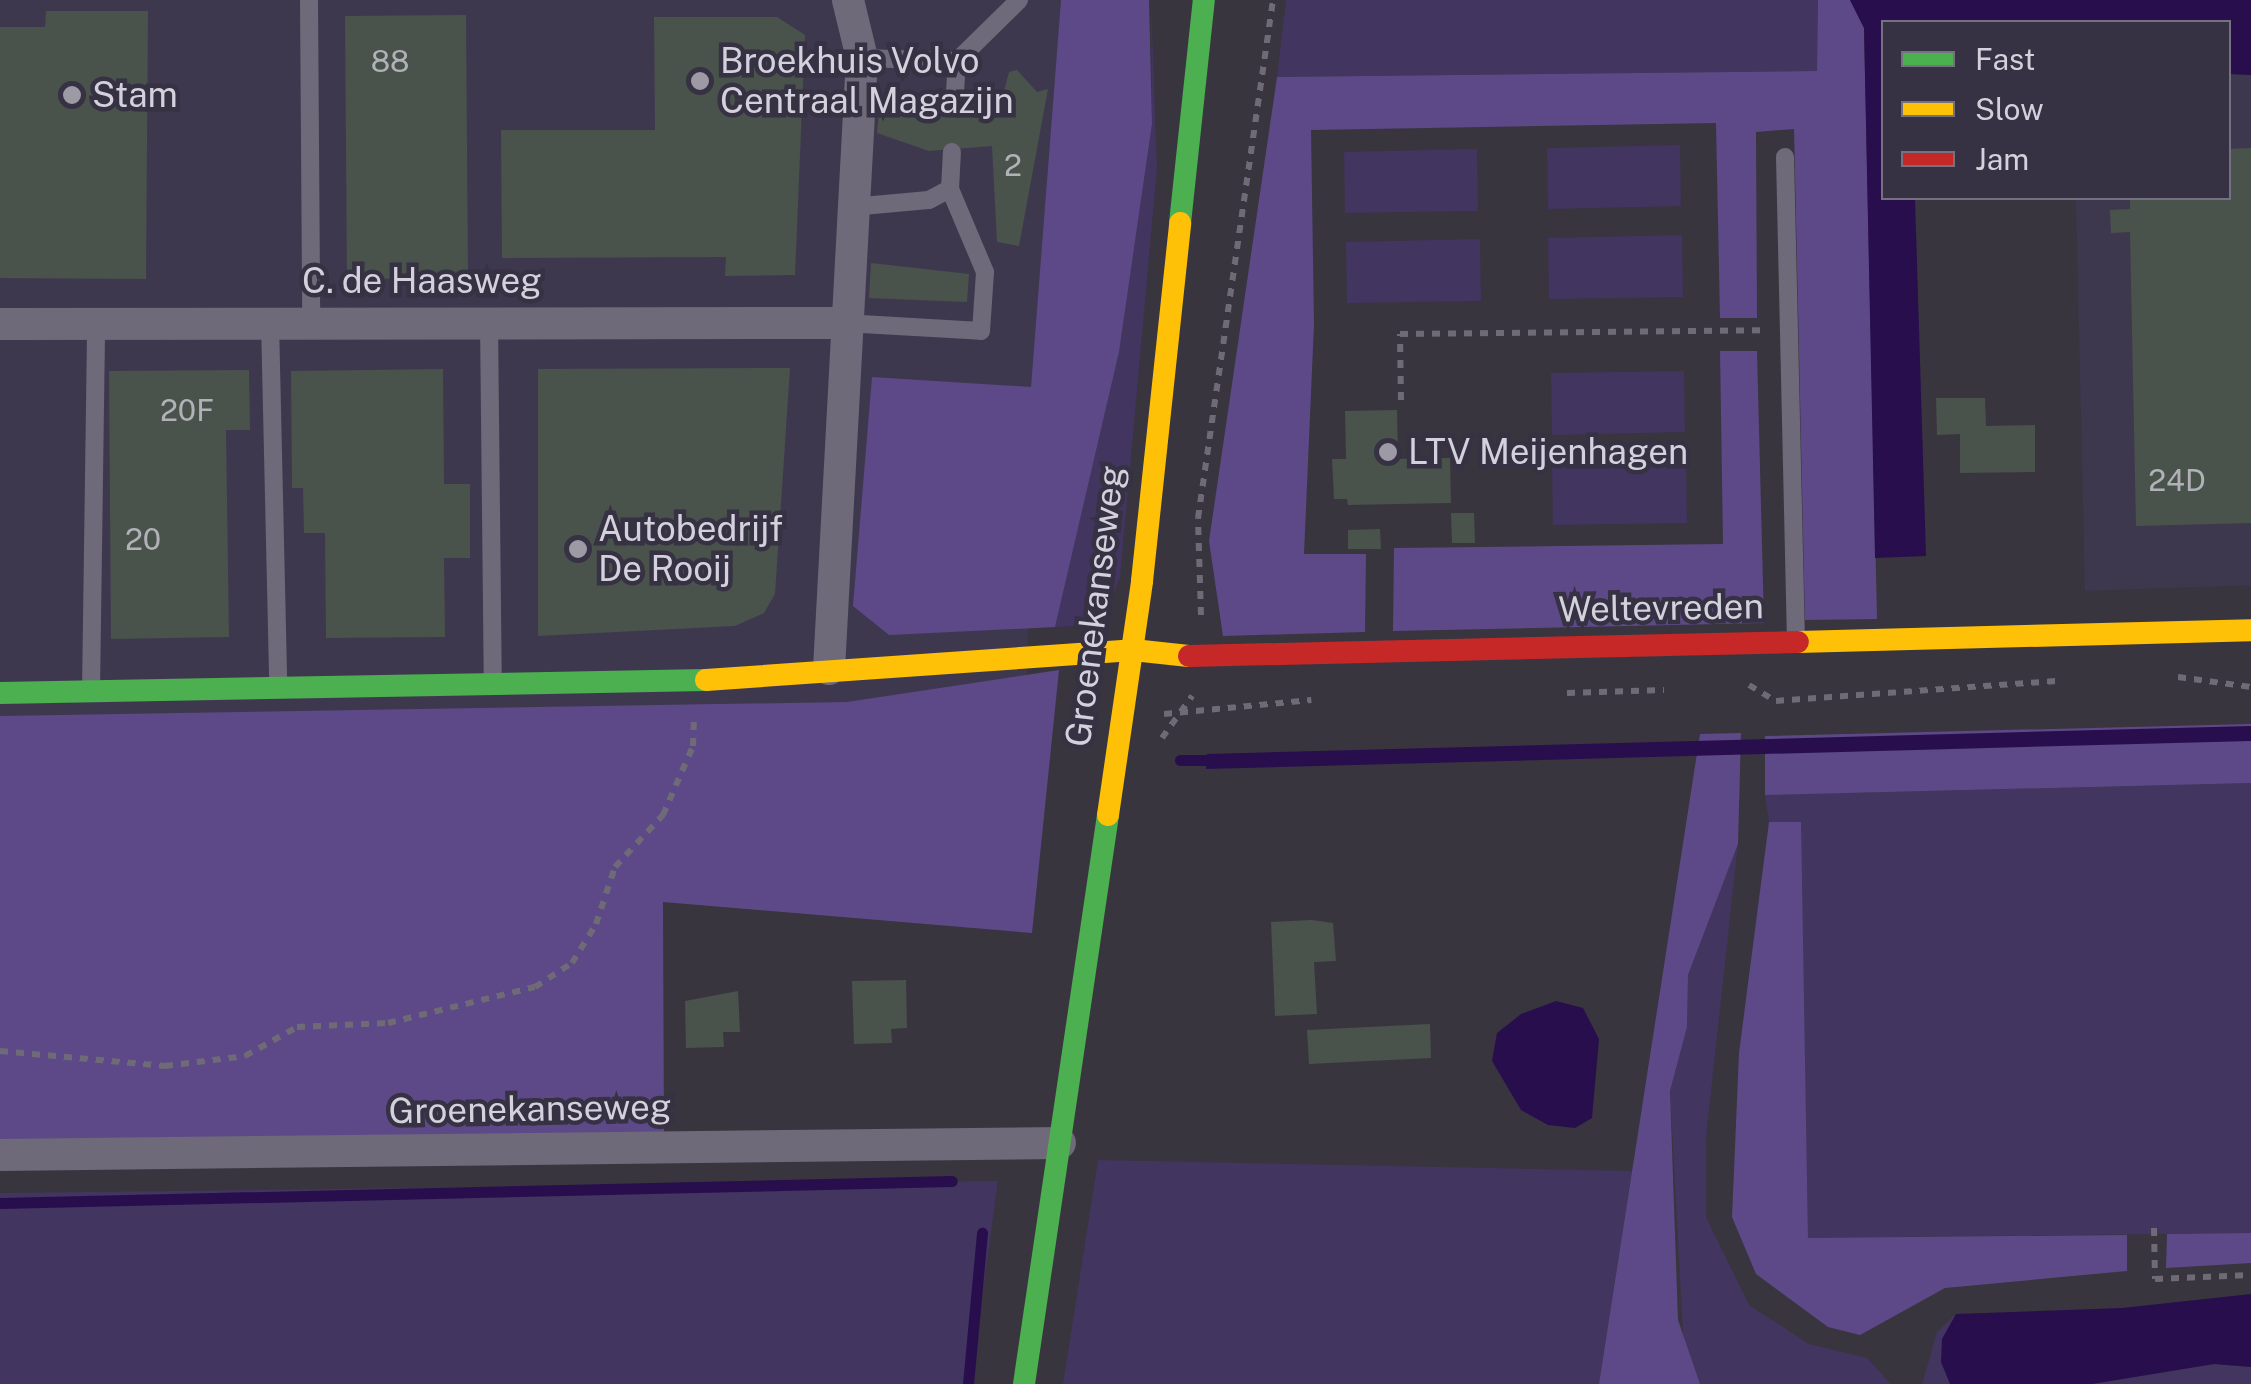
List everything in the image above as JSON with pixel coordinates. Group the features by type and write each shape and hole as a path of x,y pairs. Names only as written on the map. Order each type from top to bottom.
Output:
{"street":[{"path":"0,693 493,688 695,681 829,669 844,322 862,58 848,0"},
{"name":"Groenekanseweg","path":"1024,1384 1133,650 1204,0"},
{"name":"Groenekanseweg","path":"1176,20 1180,198"},
{"name":"C. de Haasweg","path":"0,324 844,322"},
{"name":"Weltevreden","path":"829,669 1133,650 1202,657 2251,630"},
{"name":"Groenekanseweg","path":"0,1156 1060,1143"}],"lane":[{"path":"310,0 311,321"},
{"path":"955,94 957,62 1019,0"},
{"path":"862,58 957,62"},
{"path":"844,322 982,331 985,272 950,189 952,152"},
{"path":"1785,156 1796,640"},
{"path":"851,208 929,200 950,189"},
{"path":"489,320 493,688"},
{"path":"270,321 278,690"},
{"path":"91,692 96,323"}],"path":[{"path":"1274,0 1198,518 1202,657 1184,710 1317,700"},
{"path":"1401,400 1400,334 1789,330"},
{"path":"2165,675 2251,688"},
{"path":"1733,681 1776,701 2068,680"},
{"path":"0,1051 164,1066 245,1056 296,1027 388,1024 535,988 572,963 596,924 615,868 663,815 693,746 695,681"},
{"path":"1558,692 1648,694 1682,686"},
{"path":"2154,1228 2155,1279 2251,1275"}],"shaded area":[{"path":"0,0 1061,0 1031,387 1027,682 849,706 0,717"},
{"path":"1061,0 1149,0 1152,124 1119,352 1055,627 889,635 853,606 872,377 1031,387"},
{"path":"1151,0 1157,168 1120,578 1104,613 1081,626 1055,627 1119,352 1152,124"},
{"path":"1286,0 1818,0 1817,71 1277,77"},
{"path":"1818,0 1850,0 1864,28 1877,619 1805,620 1794,129 1756,132 1757,318 1720,318 1716,123 1311,130 1314,324 1304,554 1366,554 1365,632 1223,636 1209,541 1277,77 1817,71"},
{"path":"1850,0 2251,0 2251,75 2231,74 2231,20 1881,20 1881,200 1915,200 1926,556 1875,558 1864,28"},
{"path":"2231,74 2251,75 2251,585 2085,591 2076,200 2231,200"},
{"path":"1680,145 1681,206 1548,209 1547,148"},
{"path":"1477,149 1478,211 1345,213 1344,152"},
{"path":"1682,235 1683,297 1549,299 1548,238"},
{"path":"1480,239 1481,301 1347,303 1346,242"},
{"path":"1720,351 1757,351 1764,623 1393,631 1394,548 1723,544"},
{"path":"1684,371 1685,432 1552,435 1551,373"},
{"path":"1686,461 1687,523 1553,525 1552,463"},
{"path":"1059,670 1032,933 663,902 664,1137 0,1142 0,716 847,702"},
{"path":"2251,724 2251,783 1765,795 1765,736"},
{"path":"2251,726 2251,741 1206,769 1207,754"},
{"path":"1741,733 1738,844 1688,975 1687,1027 1670,1091 1678,1320 1700,1384 1599,1384 1700,734"},
{"path":"2251,783 2251,1233 1808,1238 1800,822 1769,822 1765,795"},
{"path":"1769,822 1801,822 1808,1238 2127,1235 2127,1271 1945,1288 1860,1335 1828,1327 1756,1274 1732,1217 1739,1053"},
{"path":"1738,844 1706,1137 1706,1217 1749,1305 1809,1344 1867,1358 1891,1384 1700,1384 1684,1351 1670,1091 1687,1027 1688,975"},
{"path":"1556,1001 1583,1008 1599,1039 1592,1118 1575,1128 1548,1125 1521,1110 1492,1061 1497,1033 1521,1014"},
{"path":"1098,1160 1632,1171 1599,1384 1063,1384"},
{"path":"998,1181 970,1384 0,1384 0,1193"},
{"path":"2251,1233 2251,1263 2166,1268 2167,1234"},
{"path":"2251,1294 2251,1367 2214,1364 2092,1384 1950,1384 1941,1362 1942,1339 1956,1314 2122,1308"},
{"path":"1956,1314 1950,1384 1922,1384 1937,1332"},
{"path":"2214,1364 2251,1367 2251,1384 2092,1384"}],"building":[{"path":"46,11 148,11 146,279 0,278 0,27 45,27"},
{"path":"466,15 468,278 347,279 345,16"},
{"path":"654,17 777,17 805,35 795,275 725,276 726,257 502,258 501,130 655,130"},
{"path":"1017,70 1037,92 1048,89 1019,246 997,242 992,146 929,151 877,133 880,102 898,97 946,93 999,110 1009,72"},
{"path":"2251,148 2251,523 2136,526 2130,232 2111,233 2110,210 2130,209 2130,200 2231,200 2231,149"},
{"path":"871,263 969,274 967,302 869,298"},
{"path":"790,368 775,594 764,613 735,626 538,636 538,369"},
{"path":"443,369 444,484 470,484 470,558 444,558 445,637 326,638 325,533 304,533 303,488 292,488 291,371"},
{"path":"249,370 250,430 226,430 229,637 111,639 109,371"},
{"path":"1936,398 1985,398 1986,426 2035,425 2035,472 1960,473 1960,434 1937,435"},
{"path":"1397,410 1398,459 1450,458 1451,503 1348,505 1347,499 1334,499 1332,459 1346,459 1345,411"},
{"path":"1451,513 1474,513 1475,543 1452,543"},
{"path":"1380,529 1381,549 1348,549 1348,530"},
{"path":"1271,922 1333,923 1336,961 1314,962 1317,1014 1275,1016"},
{"path":"906,980 907,1028 891,1029 892,1043 854,1044 852,981"},
{"path":"738,991 740,1032 723,1032 724,1047 686,1048 685,1001"},
{"path":"1430,1024 1431,1058 1309,1064 1307,1030"}],"waterway":[{"path":"1180,760 1221,760"},
{"path":"0,1203 952,1181"},
{"path":"968,1384 982,1233"}],"traffic: fast":[{"path":"1180,223 1204,0"},
{"path":"0,693 706,680"},
{"path":"1024,1384 1108,815"}],"traffic: slow":[{"path":"1108,815 1142,581 1180,223"},
{"path":"1798,642 2251,630"},
{"path":"706,680 1133,650 1189,656"}],"traffic: jam":[{"path":"1189,656 1798,642"}],"place":[{"name":"Broekhuis Volvo Centraal Magazijn","path":"700,81"},
{"name":"Stam","path":"72,95"},
{"name":"LTV Meijenhagen","path":"1388,452"},
{"name":"Autobedrijf De Rooij","path":"578,549"}]}
